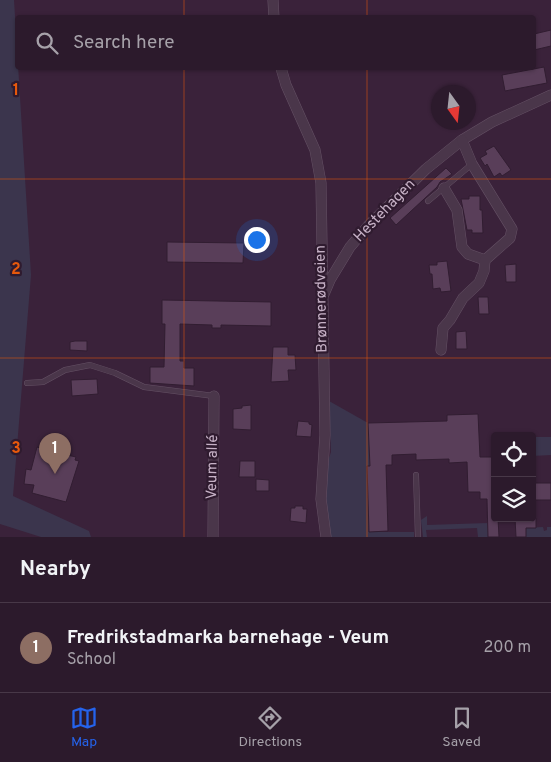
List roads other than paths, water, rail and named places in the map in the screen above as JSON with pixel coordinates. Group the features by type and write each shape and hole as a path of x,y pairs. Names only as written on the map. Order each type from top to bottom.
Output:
{"street":[{"path":"272,0 274,15"},
{"name":"Brønnerødveien","path":"282,70 286,85 310,137 321,182 325,435 321,499 326,537"},
{"name":"Hestehagen","path":"324,295 330,280 350,247 368,226 426,168 462,140 492,122 551,95"},
{"path":"441,350 443,328 450,320 462,298 479,283 484,271 485,260 510,238 512,229 472,164 462,140"},
{"path":"444,188 457,210 462,247 468,254 485,260"},
{"name":"Veum allé","path":"213,537 214,396"}],"lane":[{"name":"Hestehagen","path":"428,201 472,164"},
{"path":"27,383 43,382 65,370 90,365 115,373 144,388 214,396"},
{"path":"416,475 418,537"}],"place":[{"name":"Fredrikstadmarka barnehage - Veum","path":"55,474"}]}
